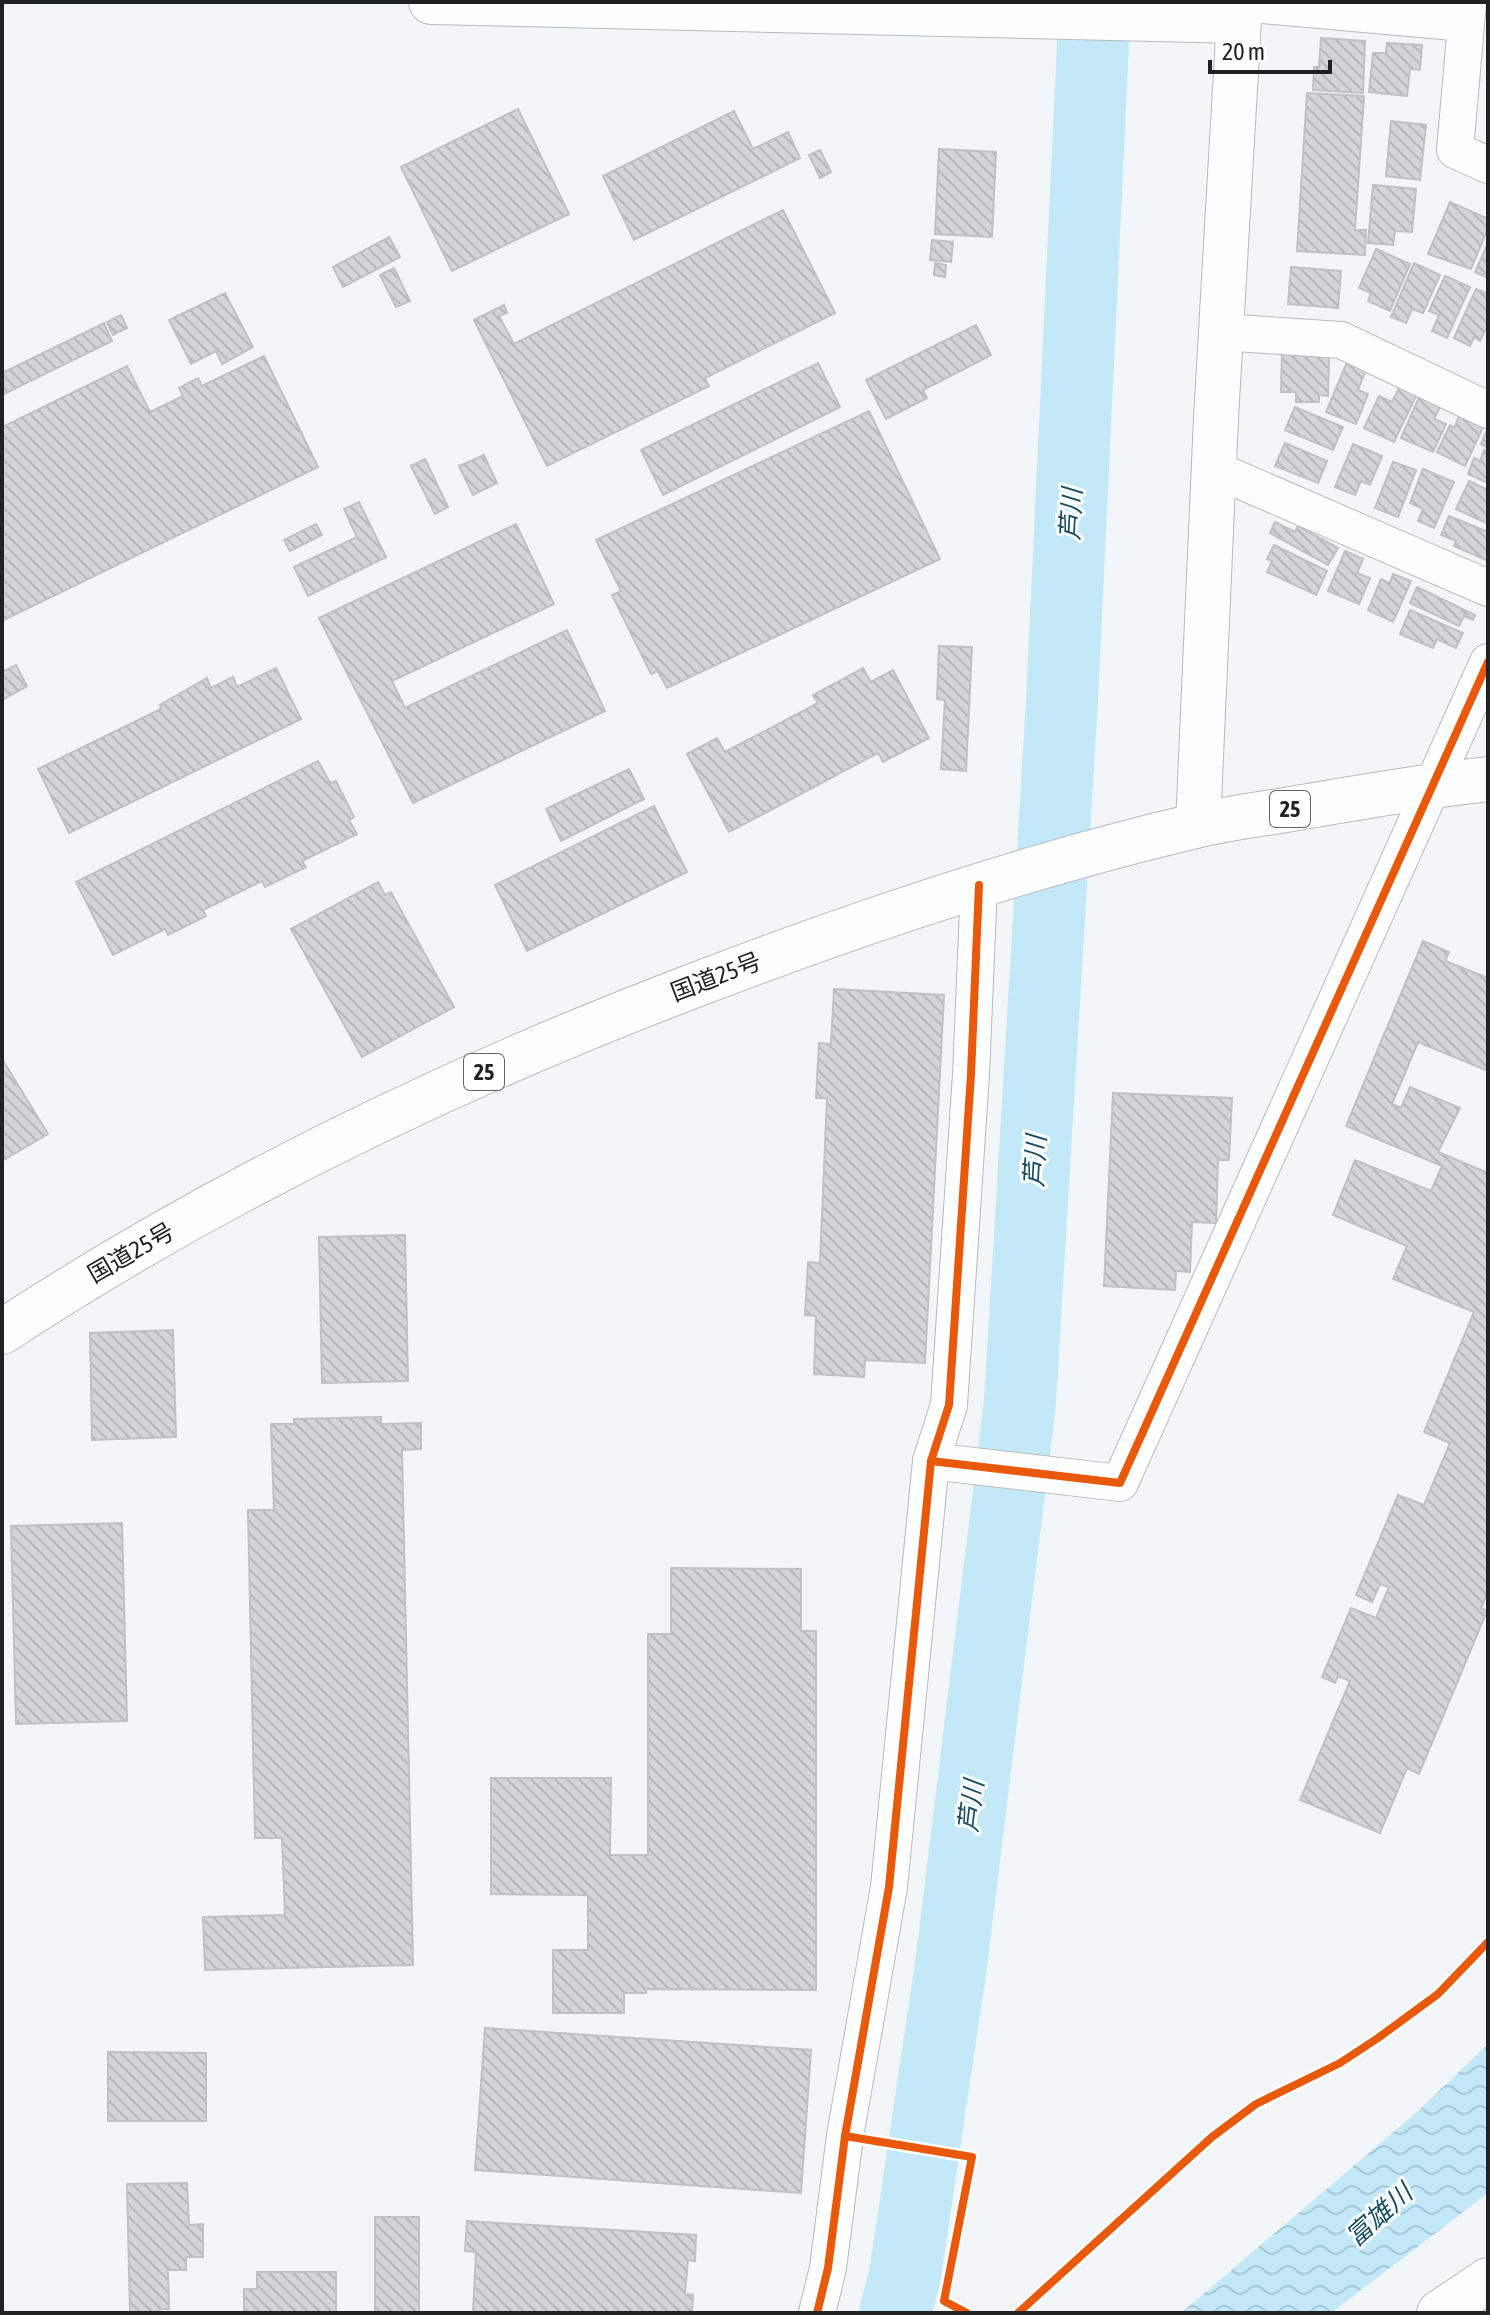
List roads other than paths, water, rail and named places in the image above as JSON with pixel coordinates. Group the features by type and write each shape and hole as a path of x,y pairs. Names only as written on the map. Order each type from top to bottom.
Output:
{"main road":[{"path":"431,2 1006,9 1052,17 1147,19 1240,9 1198,825"},
{"name":"国道25号","path":"2,1332 149,1241 313,1154 452,1087 589,1025 848,926 988,882 1198,825 1432,785 1488,779"},
{"path":"1439,2313 1488,2280"}],"street":[{"path":"1240,9 1467,13 1455,150 1488,165"},
{"path":"1221,332 1341,340 1488,410"},
{"path":"1214,469 1488,588"},
{"path":"941,1463 1120,1483 1488,662"},
{"path":"817,2313 828,2268 845,2136 889,1887 949,1405 971,1074 988,882"}],"water":[{"name":"富雄川","path":"1488,2044 1488,2193 1331,2313 1181,2313 1418,2111"}],"waterway":[{"name":"芦川","path":"895,2313 905,2275 951,1965 1020,1402 1062,700 1095,2"}]}
